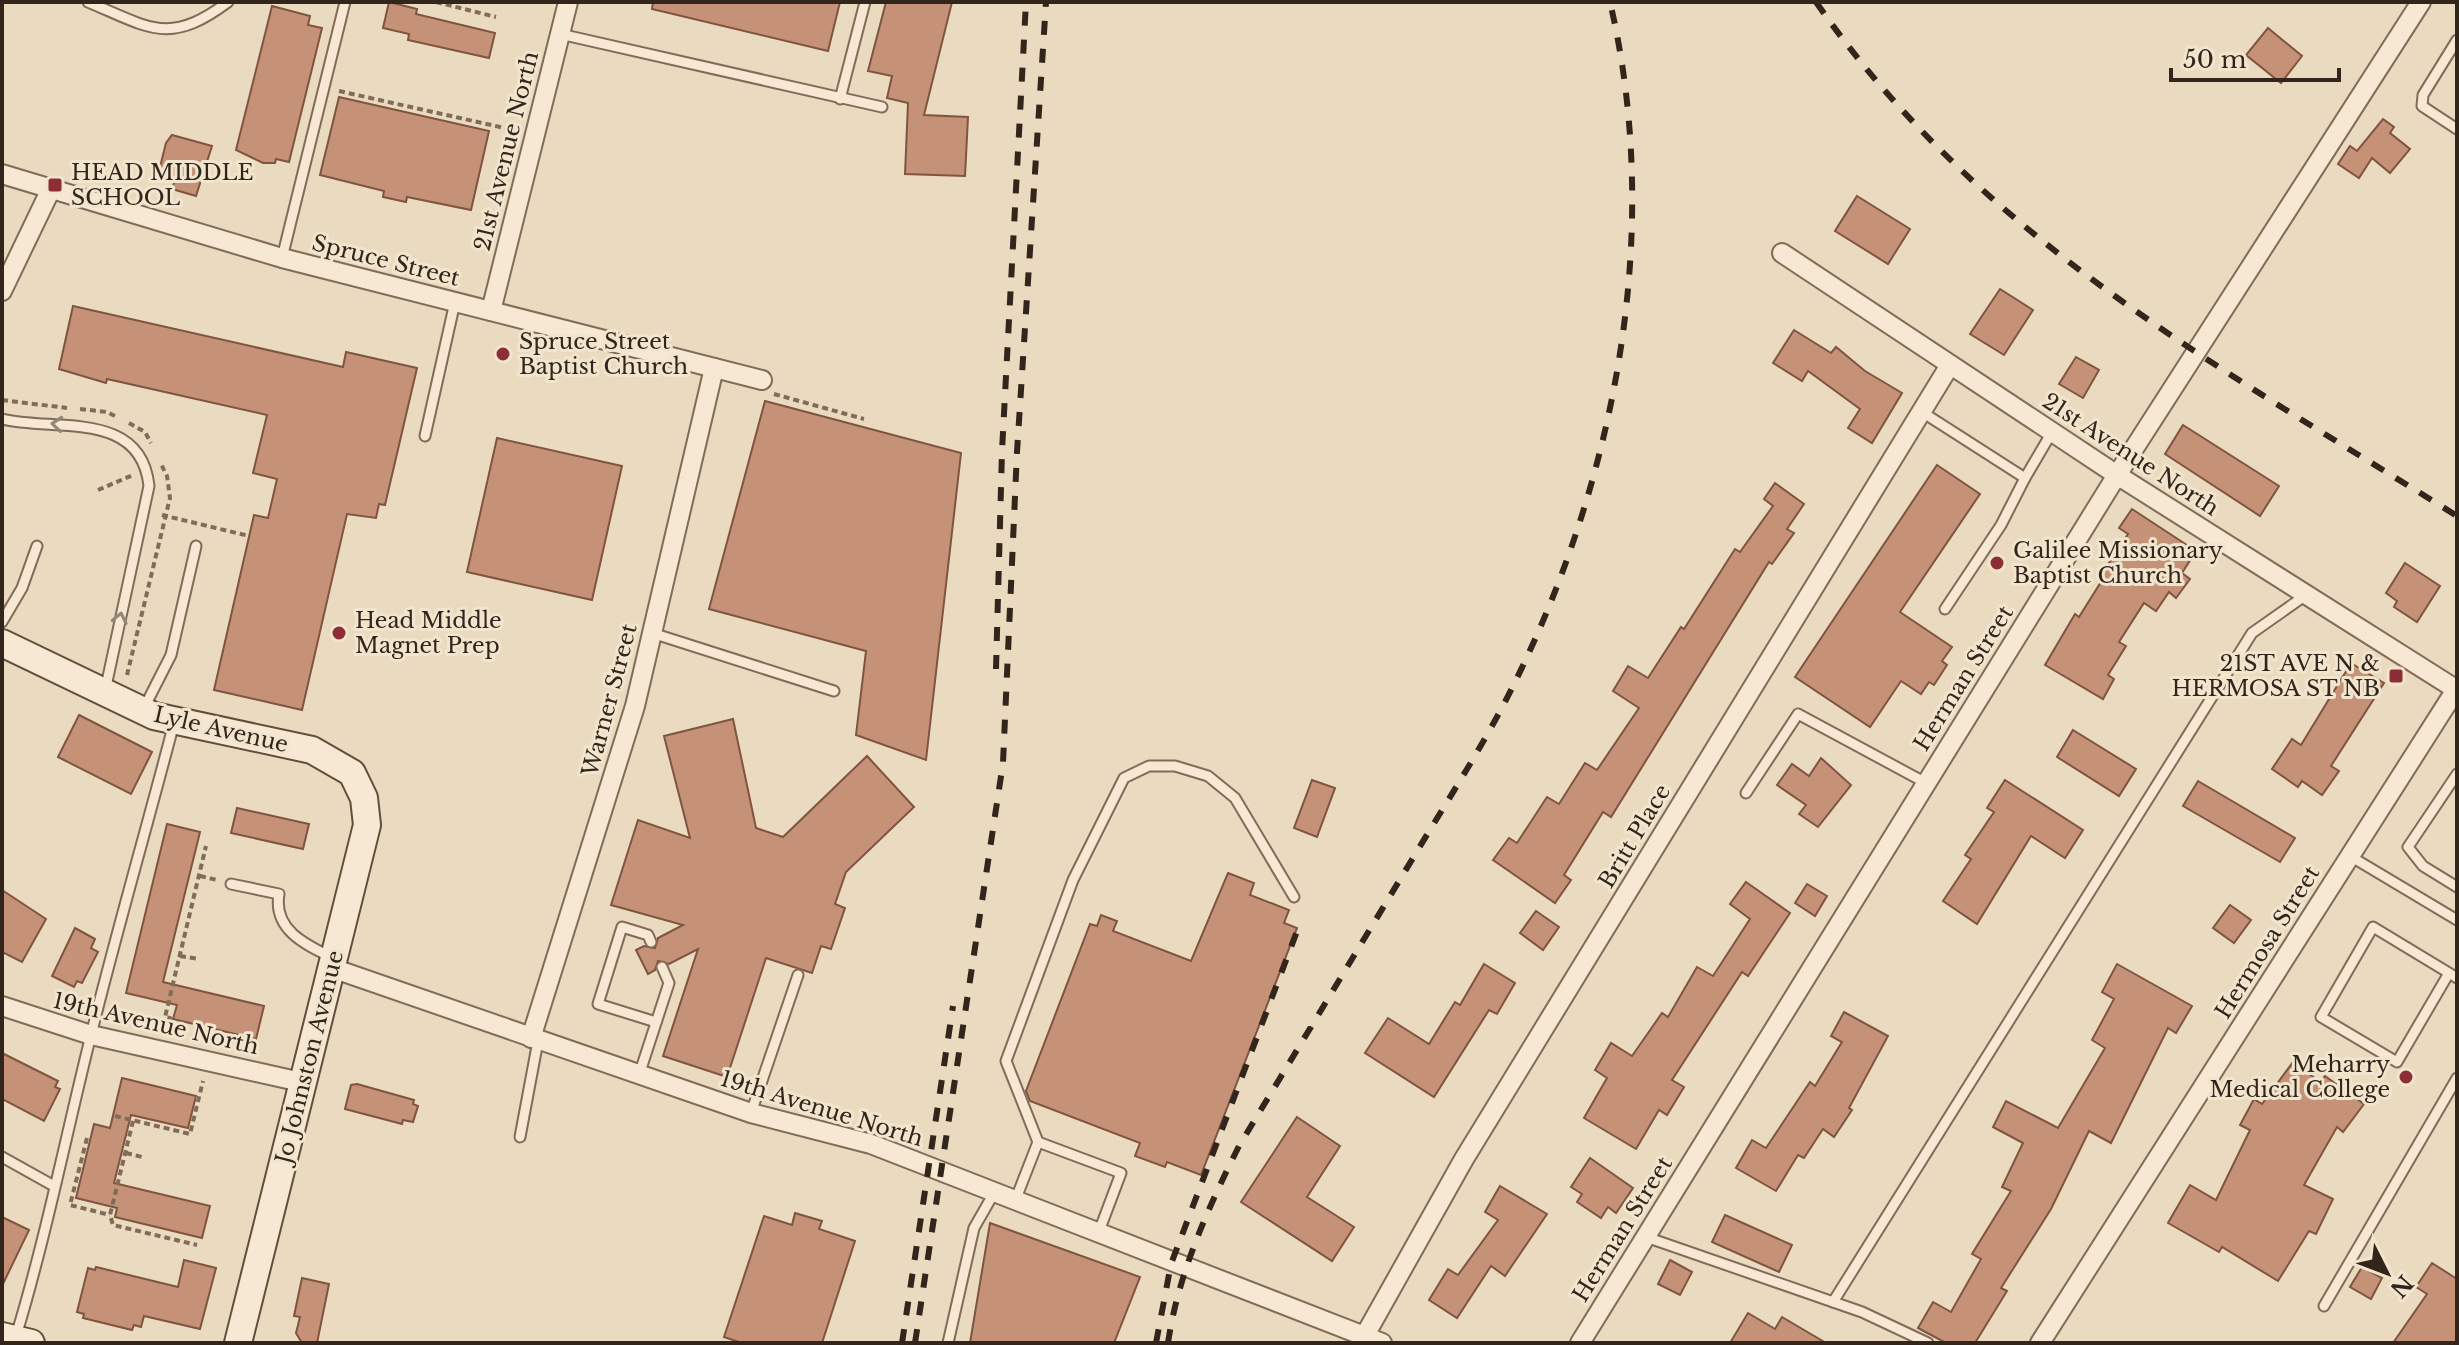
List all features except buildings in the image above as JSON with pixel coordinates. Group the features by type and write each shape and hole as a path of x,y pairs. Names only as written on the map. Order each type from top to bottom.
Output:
{"street":[{"name":"21st Avenue North","path":"491,311 568,2"},
{"name":"Herman Street","path":"1580,1343 2117,475 2421,2"},
{"name":"Spruce Street","path":"2,174 282,258 714,368 766,386"},
{"path":"2,291 51,189"},
{"name":"21st Avenue North","path":"1782,253 2117,475 2457,689"},
{"name":"Britt Place","path":"1361,1338 1473,1145 1950,365"},
{"name":"Warner Street","path":"534,1039 619,761 714,368"},
{"name":"Lyle Avenue","path":"2,643 104,695 143,711 312,750 352,773"},
{"name":"Hermosa Street","path":"2040,1343 2457,689"},
{"name":"Jo Johnston Avenue","path":"238,1343 367,825 364,798 352,773"},
{"name":"19th Avenue North","path":"333,963 534,1039 751,1113 871,1144 1361,1338"},
{"name":"19th Avenue North","path":"2,1006 91,1035 301,1082"}],"lane":[{"path":"88,2 140,23 178,30 198,23 228,2"},
{"path":"282,258 345,2"},
{"path":"840,99 865,2"},
{"path":"560,34 882,107"},
{"path":"2457,40 2423,95 2422,106 2457,129"},
{"path":"425,436 455,302"},
{"path":"1922,412 2025,478"},
{"path":"2,419 95,428 112,433 136,451 147,470 149,486 104,695"},
{"path":"1945,609 2001,525 2052,432"},
{"path":"2,622 22,588 37,546"},
{"path":"143,711 171,655 196,546"},
{"path":"1833,1302 2252,633 2306,595"},
{"path":"652,633 834,691"},
{"path":"1746,793 1798,714 1926,783"},
{"path":"21,1341 91,1035 174,720"},
{"path":"1015,1201 1038,1142 1006,1061 1073,880 1124,778 1149,766 1175,766 1208,776 1235,798 1294,897"},
{"path":"2457,774 2408,847 2423,866 2457,887"},
{"path":"2350,856 2457,920"},
{"path":"231,884 279,894 279,915 292,935 333,963"},
{"path":"651,942 648,935 622,927 598,1004 656,1022"},
{"path":"2373,927 2453,976 2397,1062 2321,1017 2373,927"},
{"path":"639,1075 669,983 662,967"},
{"path":"751,1113 798,975"},
{"path":"520,1137 534,1039"},
{"path":"2324,1306 2357,1256 2457,1078"},
{"path":"1038,1142 1121,1173 1098,1234"},
{"path":"2,1157 54,1186"},
{"path":"948,1343 974,1228 994,1193"},
{"path":"1646,1237 1833,1302 1928,1343"}],"path":[{"path":"436,2 496,17"},
{"path":"325,88 535,134"},
{"path":"766,386 864,419"},
{"path":"2,400 107,412 145,432 167,476 170,498 127,675"},
{"path":"98,490 147,470"},
{"path":"144,511 249,536"},
{"path":"161,1050 206,846"},
{"path":"180,956 199,959"},
{"path":"115,1116 190,1134 203,1081"},
{"path":"133,1121 110,1215 113,1225 197,1245"},
{"path":"87,1138 70,1205 110,1215"},
{"path":"126,1153 142,1157"}],"railway":[{"path":"996,669 1002,451 1026,2"},
{"path":"915,1343 1003,763 1017,452 1046,2"},
{"path":"1168,1343 1179,1292 1196,1242 1239,1146 1492,726 1551,601 1581,519 1604,435 1621,348 1630,262 1632,174 1625,88 1610,2"},
{"path":"1816,2 1881,86 1952,161 2028,229 2109,292 2193,350 2457,516"},
{"path":"1156,1343 1171,1264 1299,926"},
{"path":"902,1343 953,1006"}],"place":[{"name":"HEAD MIDDLE SCHOOL","path":"55,185"},
{"name":"Spruce Street Baptist Church","path":"503,354"},
{"name":"Galilee Missionary Baptist Church","path":"1997,563"},
{"name":"Head Middle Magnet Prep","path":"339,633"},
{"name":"21ST AVE N & HERMOSA ST NB","path":"2396,676"},
{"name":"Meharry Medical College","path":"2406,1077"}]}
